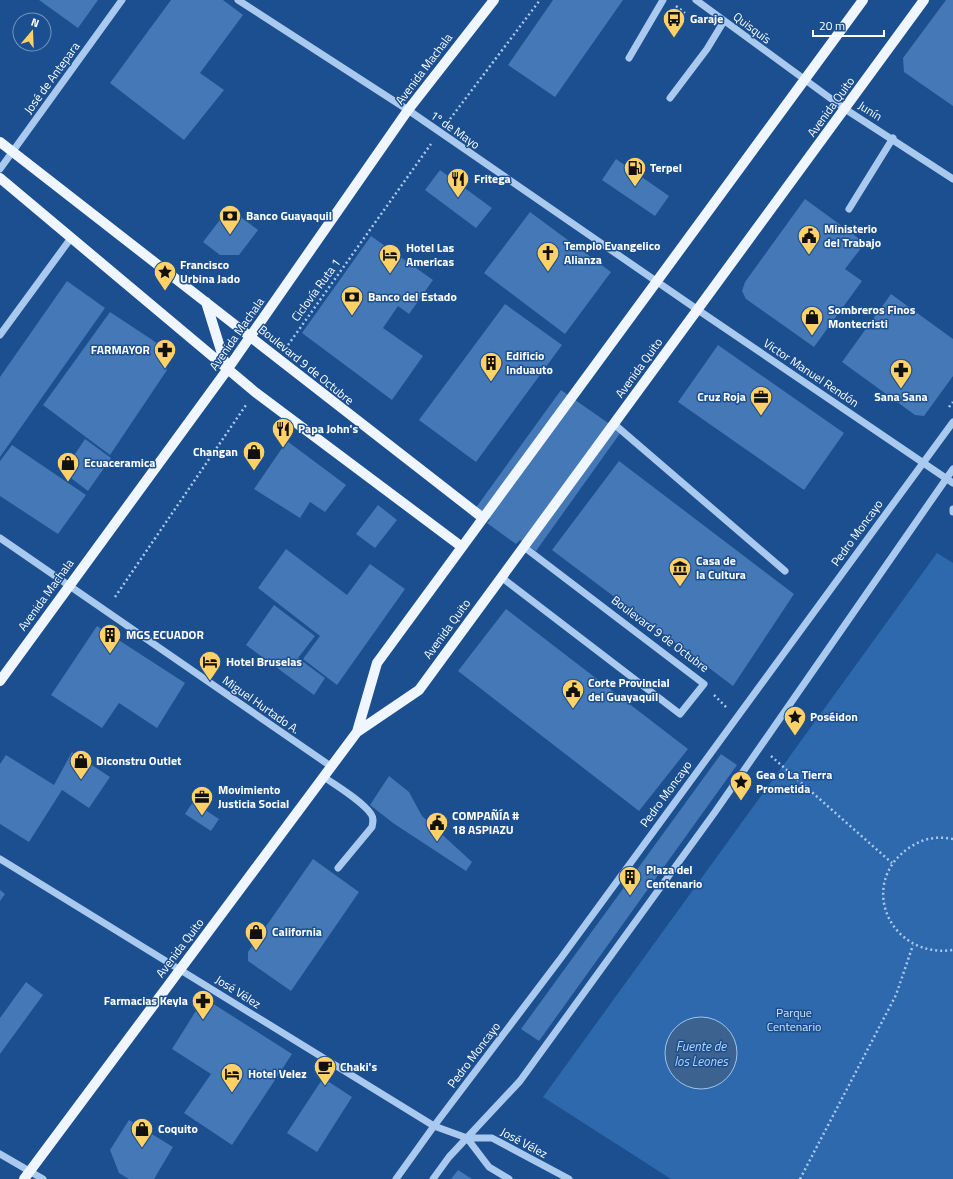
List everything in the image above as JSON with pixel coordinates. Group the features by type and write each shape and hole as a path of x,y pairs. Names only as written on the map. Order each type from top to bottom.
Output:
{"main road":[{"name":"Avenida Machala","path":"0,681 251,337 408,110 494,0"},
{"name":"Avenida Quito","path":"27,1175 357,732 377,663 863,0"},
{"name":"Avenida Quito","path":"357,732 418,690 924,0"},
{"name":"Boulevard 9 de Octubre","path":"0,142 483,518"},
{"path":"0,178 254,392 462,548"},
{"path":"206,302 227,370"}],"street":[{"name":"José de Antepara","path":"0,169 122,0"},
{"name":"1º de Mayo","path":"238,0 408,110 439,133 657,281"},
{"path":"629,58 663,0"},
{"name":"Quisquís","path":"696,0 776,60"},
{"path":"670,98 707,49 724,21"},
{"name":"Junín","path":"776,60 805,79 845,109 893,138 953,179"},
{"path":"849,209 893,138"},
{"path":"0,335 71,238"},
{"name":"Victor Manuel Rendón","path":"657,281 950,480"},
{"name":"Pedro Moncayo","path":"396,1179 434,1126 561,958 953,422"},
{"path":"614,424 785,571"},
{"path":"433,1179 467,1138 520,1081 950,480 953,469"},
{"name":"Miguel Hurtado A.","path":"0,538 332,767"},
{"name":"Boulevard 9 de Octubre","path":"501,578 680,714 704,684 524,547"},
{"path":"324,777 360,803 371,814 373,820 372,826 338,868"},
{"name":"José Vélez","path":"0,859 434,1126 467,1138 492,1138 569,1179"},
{"path":"467,1138 489,1167 510,1179"},
{"path":"0,1154 27,1175 43,1179"}],"path":[{"name":"Ciclovía Ruta 1","path":"278,359 439,133 540,0"},
{"path":"116,597 254,392"},
{"path":"704,684 736,717"},
{"path":"760,747 892,863"},
{"path":"953,839 934,838 918,842 903,851 892,863 886,876 883,888 887,915 893,927 902,937 913,945 926,950 939,952 953,950"},
{"path":"800,1179 896,995 913,945"}],"green space":[{"name":"Parque Centenario","path":"937,553 953,563 953,1179 671,1179 543,1097"}],"water":[{"name":"Fuente de los Leones","path":"701,1017 721,1023 731,1033 737,1053 731,1073 721,1083 701,1089 681,1083 671,1073 665,1053 671,1033 681,1023"}],"building":[{"path":"39,0 98,0 78,28"},
{"path":"171,0 223,0 243,15 200,73 224,90 184,140 110,83"},
{"path":"553,0 623,0 555,97 508,65"},
{"path":"946,0 953,0 953,106 904,72 903,58"},
{"name":"Terpel","path":"616,159 669,196 655,216 602,180"},
{"name":"Fritega","path":"440,170 492,208 476,228 425,190"},
{"name":"Ministerio del Trabajo","path":"805,199 865,243 845,269 862,281 814,347 746,299 742,291 745,282"},
{"name":"Banco Guayaquil","path":"229,208 258,230 239,255 220,255 203,242"},
{"name":"Templo Evangelico Alianza","path":"530,212 611,272 565,334 484,273"},
{"path":"371,236 433,280 409,314 398,306 383,328 423,356 392,400 302,333"},
{"path":"67,281 105,308 0,457 0,377"},
{"path":"891,294 953,339 953,376 924,416 915,415 842,362"},
{"name":"Edificio Induauto","path":"505,304 562,345 476,462 419,420"},
{"path":"110,312 160,345 167,370 110,455 43,405"},
{"name":"Cruz Roja","path":"718,345 844,433 804,490 678,402"},
{"path":"561,390 621,432 536,551 520,540 516,544 487,523 490,520 475,509"},
{"path":"85,439 111,458 88,491 63,472"},
{"path":"287,441 346,485 325,512 310,502 300,518 254,489"},
{"path":"12,445 86,495 58,534 0,496 0,461"},
{"name":"Casa de la Cultura","path":"619,461 794,594 733,686 552,550"},
{"path":"378,505 397,520 375,548 356,534"},
{"path":"286,549 347,595 370,564 405,589 337,685 303,659 320,636 258,588"},
{"path":"274,605 315,636 298,658 325,678 314,695 246,645"},
{"name":"Corte Provincial del Guayaquil","path":"506,609 688,749 639,811 458,671"},
{"name":"MGS ECUADOR","path":"97,626 185,683 157,728 119,703 102,728 51,695"},
{"path":"72,752 110,777 89,808 62,790 29,842 0,824 0,764 6,755 54,785"},
{"name":"Plaza del Centenario","path":"721,754 737,765 539,1041 521,1029"},
{"name":"COMPAÑÍA # 18 ASPIAZU","path":"389,776 409,792 422,816 472,862 466,871 393,823 370,805"},
{"name":"Movimiento Justicia Social","path":"193,802 219,819 211,831 185,814"},
{"path":"313,859 359,892 291,991 248,961 248,952"},
{"path":"0,890 5,894 0,901"},
{"path":"26,982 43,995 0,1054 0,1018"},
{"name":"Hotel Velez","path":"204,998 292,1054 232,1145 184,1113 211,1074 172,1049"},
{"path":"323,1078 352,1097 317,1152 287,1133"},
{"name":"Coquito","path":"129,1120 173,1147 154,1179 129,1179 119,1173 110,1150"},
{"path":"458,1170 472,1179 451,1179"}],"place":[{"name":"Garaje","path":"674,38"},
{"name":"Terpel","path":"635,188"},
{"name":"Fritega","path":"458,198"},
{"name":"Banco Guayaquil","path":"230,236"},
{"name":"Ministerio del Trabajo","path":"809,256"},
{"name":"Templo Evangelico Alianza","path":"548,272"},
{"name":"Hotel Las Americas","path":"390,274"},
{"name":"Francisco Urbina Jado","path":"165,292"},
{"name":"Banco del Estado","path":"352,316"},
{"name":"Sombreros Finos Montecristi","path":"812,336"},
{"name":"FARMAYOR","path":"165,370"},
{"name":"Edificio Induauto","path":"491,382"},
{"name":"Sana Sana","path":"901,390"},
{"name":"Cruz Roja","path":"761,416"},
{"name":"Papa John's","path":"283,448"},
{"name":"Changan","path":"254,472"},
{"name":"Ecuaceramica","path":"68,482"},
{"name":"Casa de la Cultura","path":"680,588"},
{"name":"MGS ECUADOR","path":"110,654"},
{"name":"Hotel Bruselas","path":"210,682"},
{"name":"Corte Provincial del Guayaquil","path":"573,710"},
{"name":"Poséidon","path":"795,736"},
{"name":"Diconstru Outlet","path":"81,780"},
{"name":"Gea o La Tierra Prometida","path":"741,802"},
{"name":"Movimiento Justicia Social","path":"202,816"},
{"name":"COMPAÑÍA # 18 ASPIAZU","path":"437,842"},
{"name":"Plaza del Centenario","path":"630,896"},
{"name":"California","path":"256,952"},
{"name":"Farmacias Keyla","path":"203,1020"},
{"name":"Chaki's","path":"325,1086"},
{"name":"Hotel Velez","path":"232,1094"},
{"name":"Coquito","path":"142,1148"}]}
